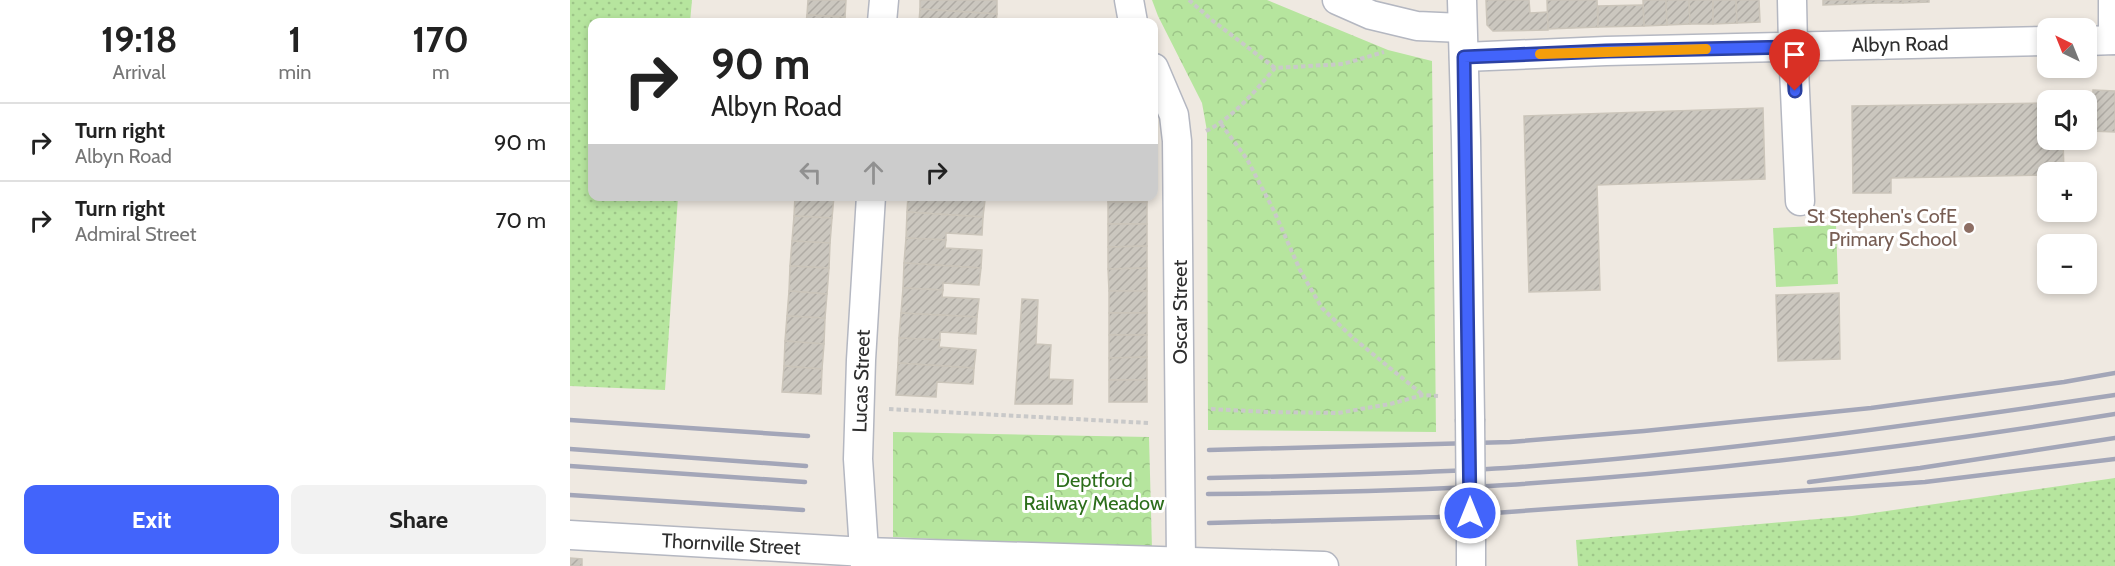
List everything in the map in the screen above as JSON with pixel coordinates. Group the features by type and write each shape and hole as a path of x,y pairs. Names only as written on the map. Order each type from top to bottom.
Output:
{"street":[{"path":"882,18 884,0"},
{"path":"1129,0 1132,18"},
{"path":"1337,0 1371,15 1417,26 1462,28"},
{"path":"1462,0 1471,566"},
{"path":"1792,0 1800,201"},
{"path":"2105,40 2113,0"},
{"name":"Albyn Road","path":"1464,57 1606,51 2037,41"},
{"name":"Oscar Street","path":"1158,77 1174,115 1177,141 1181,561"},
{"name":"Lucas Street","path":"865,559 858,438 871,201"},
{"name":"Thornville Street","path":"570,535 865,559 1181,561 1324,566"}],"path":[{"path":"1190,0 1213,21 1275,68 1343,64 1388,50"},
{"path":"1177,141 1221,124 1250,97 1275,68"},
{"path":"1221,124 1246,159 1274,211 1300,270 1322,308 1352,337 1423,395"},
{"path":"1207,409 1338,412 1390,404 1423,395 1442,396"},
{"path":"888,409 1154,423"}],"green space":[{"path":"570,0 692,0 690,18 588,18 588,201 678,201 665,390 570,386"},
{"path":"1152,0 1267,0 1388,50 1432,61 1436,432 1208,430 1207,131 1202,103"},
{"path":"1836,225 1838,284 1776,287 1773,228"},
{"name":"Deptford Railway Meadow","path":"893,432 1149,437 1152,549 893,537"},
{"path":"2115,478 2115,566 1578,566 1576,540 1852,516"}],"building":[{"path":"808,0 846,0 845,17 807,15"},
{"path":"920,0 997,0 997,14 920,9"},
{"path":"1486,0 1529,0 1530,13 1548,12 1548,30 1493,31 1487,25"},
{"path":"1547,0 1597,0 1598,27 1548,29"},
{"path":"1643,0 1666,0 1667,25 1644,26"},
{"path":"1666,0 1689,0 1690,24 1667,25"},
{"path":"1689,0 1713,0 1713,24 1690,24"},
{"path":"1713,0 1736,0 1737,23 1713,24"},
{"path":"1736,0 1759,0 1760,22 1737,23"},
{"path":"1823,0 1850,0 1850,4 1823,5"},
{"path":"1850,0 1876,0 1876,3 1850,4"},
{"path":"1876,0 1903,0 1903,3 1876,3"},
{"path":"1903,0 1929,0 1929,2 1903,3"},
{"path":"1643,5 1644,26 1598,27 1598,6"},
{"path":"920,9 997,14 996,18 919,18"},
{"path":"807,15 845,17 845,18 807,18"},
{"path":"2097,90 2115,91 2115,132 2097,131"},
{"path":"2037,103 2037,150 2063,150 2064,162 2037,162 2037,175 1891,178 1891,193 1853,193 1852,106"},
{"path":"1763,108 1765,179 1597,185 1600,290 1529,292 1524,116"},
{"path":"795,201 834,201 832,218 794,216"},
{"path":"908,201 985,201 983,217 907,212"},
{"path":"1108,201 1147,201 1147,202"},
{"path":"1108,202 1147,202 1147,224 1108,224"},
{"path":"907,212 983,217 982,235 946,233 946,240 906,238"},
{"path":"794,216 832,218 830,243 792,241"},
{"path":"1108,224 1147,224 1147,246 1108,247"},
{"path":"906,238 946,240 945,248 982,250 981,268 904,263"},
{"path":"792,241 830,243 829,268 790,266"},
{"path":"1147,246 1147,268 1108,269 1108,247"},
{"path":"904,263 981,268 979,285 943,283 943,290 903,288"},
{"path":"790,266 829,268 827,294 789,291"},
{"path":"1147,268 1147,291 1109,291 1108,269"},
{"path":"903,288 943,290 942,297 979,299 977,317 901,313"},
{"path":"789,291 827,294 825,318 787,316"},
{"path":"1109,291 1147,291 1147,313 1109,313"},
{"path":"1839,293 1840,359 1778,361 1776,295"},
{"path":"1022,299 1038,300 1036,344 1051,345 1049,379 1073,380 1072,404 1015,404"},
{"path":"901,313 977,317 976,334 940,332 940,340 899,338"},
{"path":"1109,313 1147,313 1147,335 1109,335"},
{"path":"787,316 825,318 824,344 785,341"},
{"path":"1109,335 1147,335 1147,357 1109,358"},
{"path":"899,338 940,340 939,347 976,350 974,368 898,363"},
{"path":"785,341 824,344 822,369 784,366"},
{"path":"1147,357 1147,380 1109,380 1109,358"},
{"path":"898,363 974,368 973,384 937,382 936,397 896,395"},
{"path":"784,366 822,369 821,394 782,392"},
{"path":"1109,380 1147,380 1147,402 1109,402"},
{"path":"570,558 582,559 582,566 570,566"}],"railway":[{"path":"1209,450 1510,442 1644,431 1871,408 2115,373"},
{"path":"1209,478 1432,472 1659,455 1811,438 2115,395"},
{"path":"1208,494 1432,489 1582,480 1735,466 1887,448 2115,414"},
{"path":"570,420 808,436"},
{"path":"1809,482 1920,468 2115,438"},
{"path":"570,449 806,466"},
{"path":"1209,523 1438,517 1925,482 2115,459"},
{"path":"570,466 805,482"},
{"path":"570,495 803,510"}],"slow traffic":[{"path":"1540,54 1706,49"}],"place":[{"name":"St Stephen's CofE Primary School","path":"1969,228"}],"route":[{"path":"1470,513 1464,57 1793,47 1795,91"}]}
